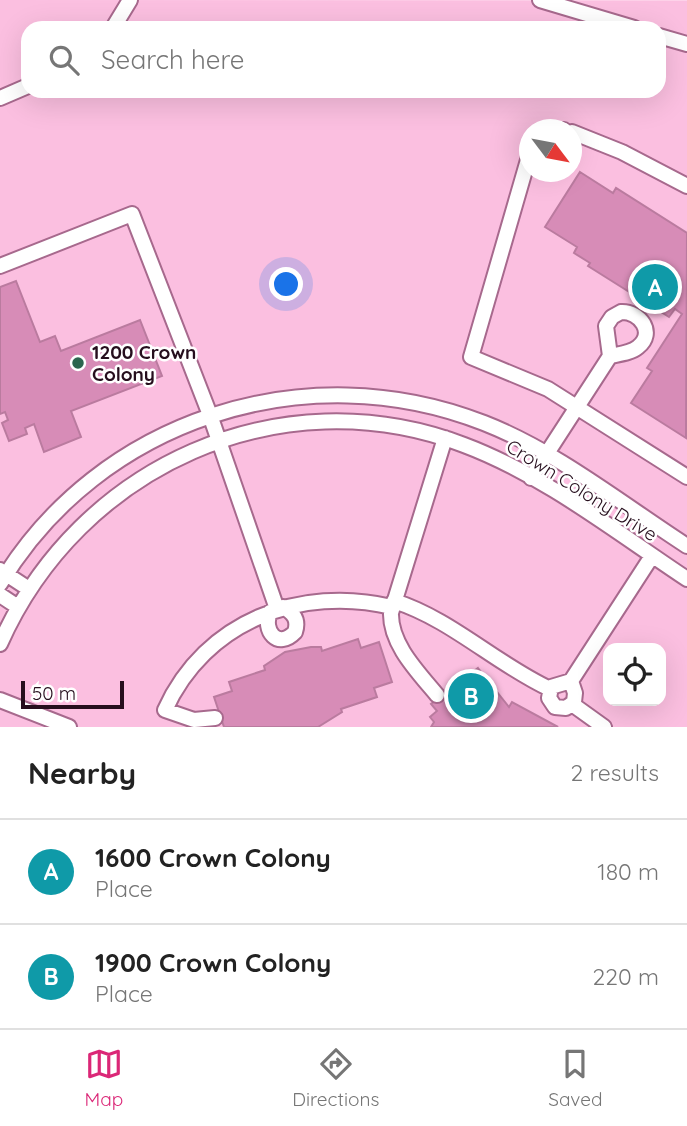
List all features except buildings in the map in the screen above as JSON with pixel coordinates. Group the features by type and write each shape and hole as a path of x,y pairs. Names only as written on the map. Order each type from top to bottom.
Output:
{"street":[{"path":"118,21 131,0"},
{"path":"540,0 610,21"},
{"path":"666,38 687,44"},
{"path":"0,98 21,89"},
{"path":"582,136 622,152 687,186"},
{"path":"522,182 471,357 521,375 578,406 687,477"},
{"path":"0,266 132,215 210,415 277,610"},
{"path":"531,478 610,356"},
{"name":"Crown Colony Drive","path":"2,576 52,516 100,473 147,442 210,415 290,396 370,395 411,401 474,419 546,455 687,546"},
{"name":"Crown Colony Drive","path":"0,644 29,589 62,545 117,495 160,467 219,442 267,428 318,422 380,424 445,438 485,453 531,478 687,579"},
{"path":"437,695 404,651 392,625 393,604 445,438"},
{"path":"571,681 576,695 572,704 564,708 555,706 550,700 550,689 556,683 571,681 652,556"},
{"path":"2,576 29,589"},
{"path":"0,595 18,607"},
{"path":"215,718 194,720 165,710 183,678 214,644 244,623 277,610 333,599 393,604 428,615 550,689"},
{"path":"0,700 69,727"},
{"path":"572,704 604,727"}],"shaded area":[{"path":"0,0 687,1 687,727 0,727"}],"place":[{"name":"1600 Crown Colony","path":"655,287"},
{"name":"1200 Crown Colony","path":"78,363"},
{"name":"1900 Crown Colony","path":"471,696"}]}
